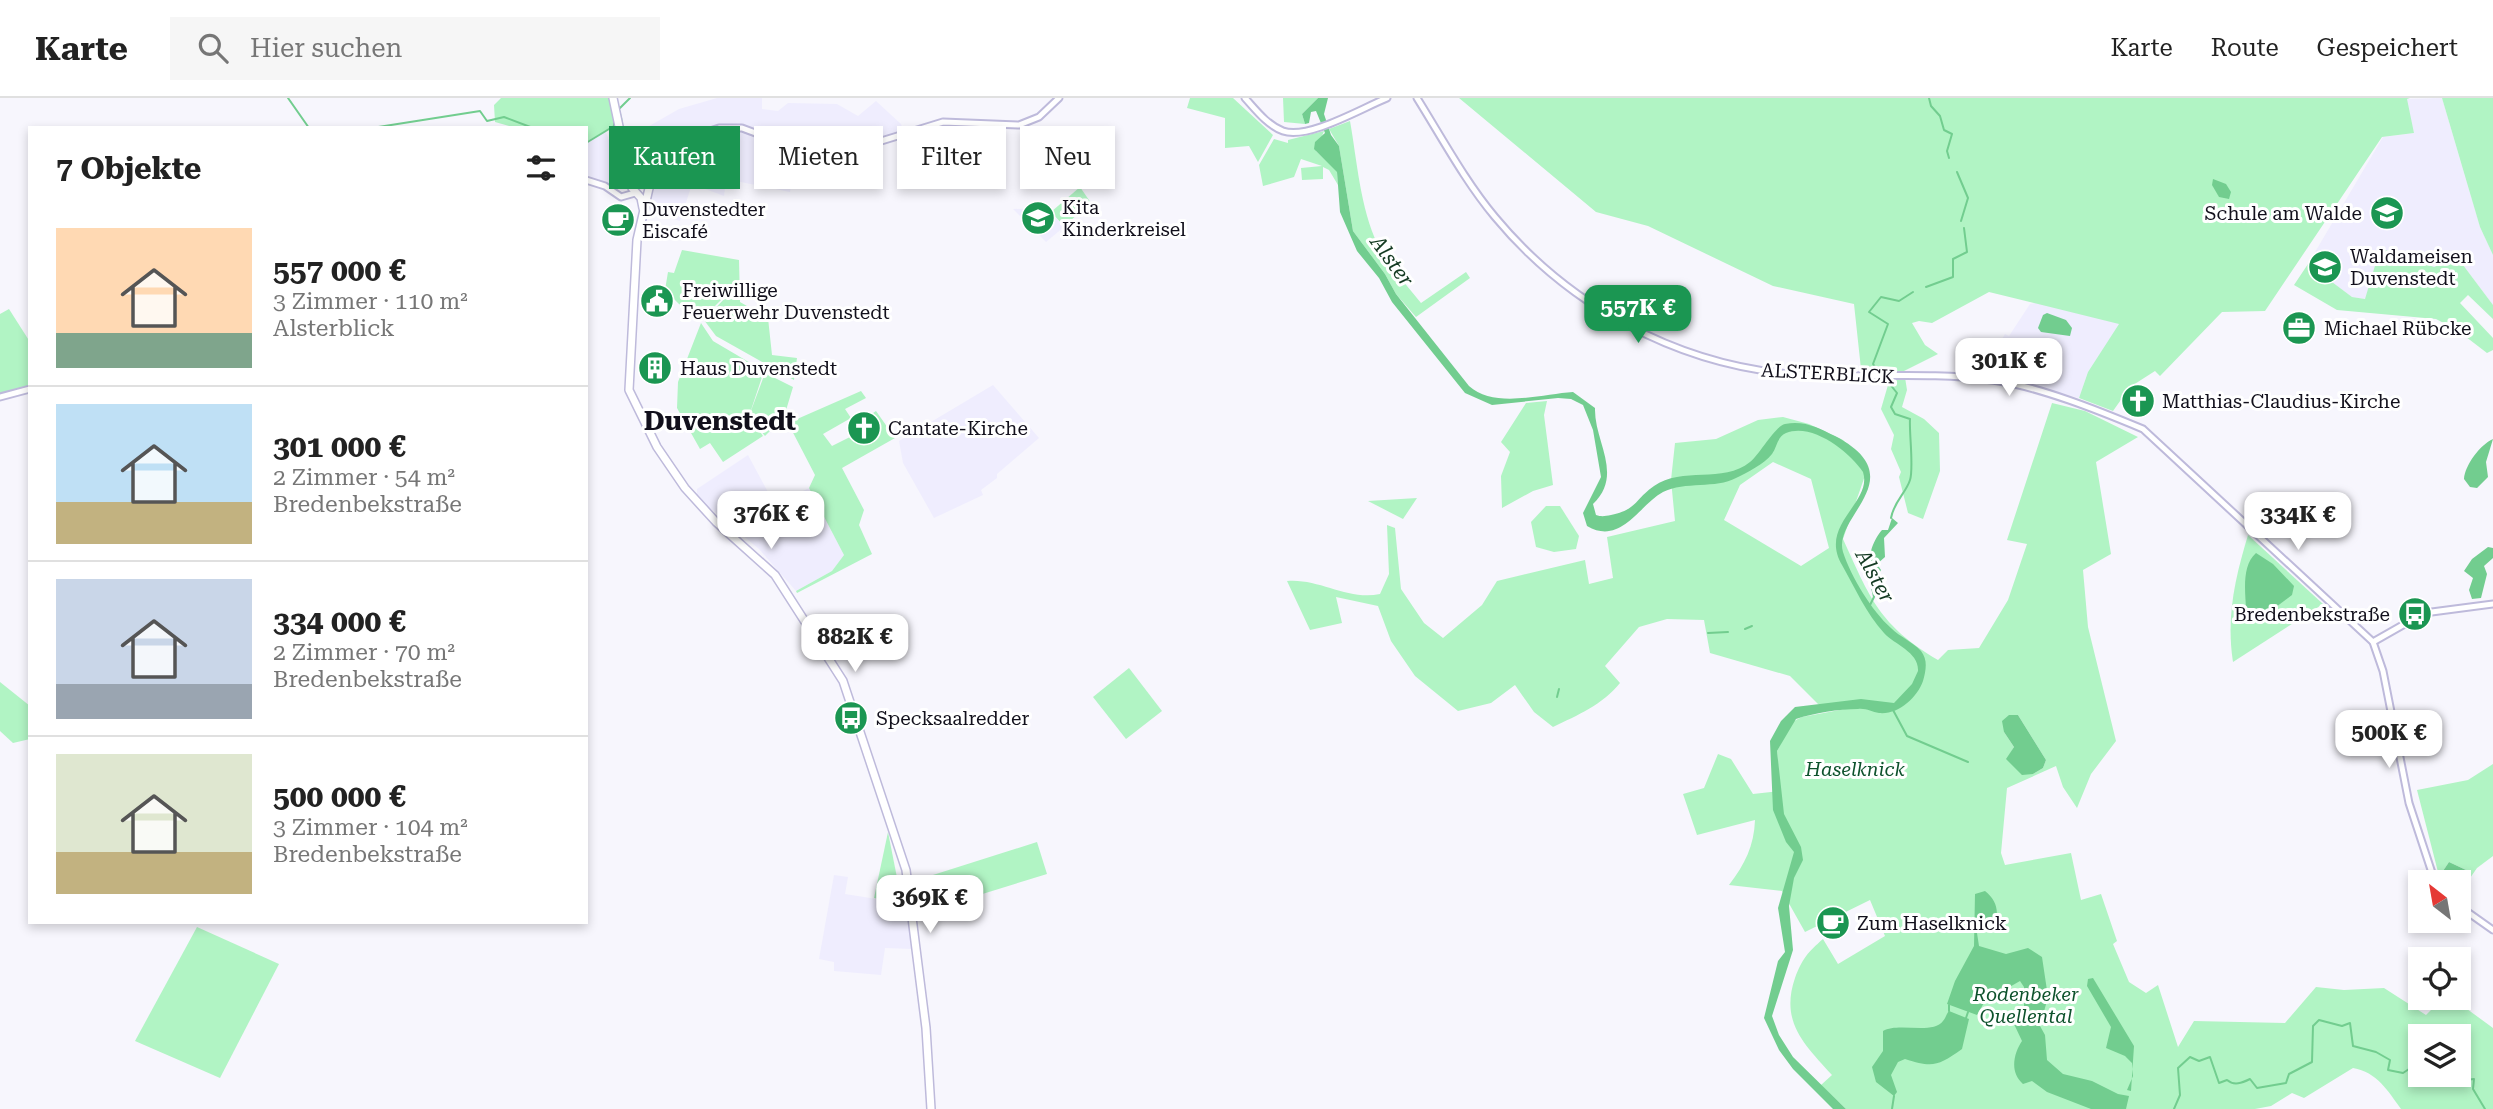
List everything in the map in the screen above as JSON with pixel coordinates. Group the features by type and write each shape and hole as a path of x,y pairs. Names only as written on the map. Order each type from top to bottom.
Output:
{"main road":[{"path":"614,98 619,126"},
{"path":"634,189 643,208"},
{"path":"639,189 648,191 643,208 632,286 629,390 657,447 690,495 775,575 843,681 906,870 925,1018 931,1109"}],"street":[{"path":"740,128 801,150 829,151 865,146 943,122 1020,125 1039,117 1059,98"},
{"path":"1245,98 1276,128 1288,132 1307,131 1387,98"},
{"name":"ALSTERBLICK","path":"1417,98 1475,190 1517,242 1579,295 1646,335 1704,357 1769,371 2000,381 2084,405 2143,429 2373,642"},
{"path":"588,181 609,189"},
{"path":"609,189 616,194 631,189"},
{"path":"0,397 28,390"},
{"path":"2431,870 2409,803 2384,671 2373,642 2424,613 2493,604"},
{"path":"2471,914 2493,930"}],"shaded area":[{"path":"717,98 762,98 762,109 778,111 788,103 837,104 858,116 876,101 902,126 897,126 897,138 883,143 883,126 754,126 754,185 740,182 740,126 649,126 679,109"},
{"name":"Schule am Walde","path":"2442,98 2480,227 2493,255 2493,305 2457,257 2434,267 2402,254 2365,299 2352,297 2308,264 2383,137 2414,133 2406,99"},
{"path":"605,130 609,140 609,183 588,177 588,141"},
{"path":"654,189 690,189 680,221 648,211"},
{"path":"705,189 725,189 724,196"},
{"name":"Kita Kinderkreisel","path":"1047,208 1064,227 1046,242 1013,209"},
{"path":"2054,299 2120,324 2088,372 2079,398 1993,374 1985,368 2005,334 2009,336 2030,304"},
{"path":"993,385 1039,438 981,490 983,495 934,518 903,463 899,441"},
{"path":"748,455 775,505 809,488 844,555 832,571 796,591 759,549 697,497 697,489"},
{"path":"834,875 848,877 845,894 902,903 908,908 912,949 885,948 881,975 834,971 834,962 819,959"}],"green space":[{"path":"501,98 617,98 623,121 609,126 609,129 588,141 588,126 509,126 495,122 494,105"},
{"path":"1190,98 1233,98 1273,135 1258,162 1249,146 1225,148 1225,118 1187,108"},
{"path":"1283,98 1318,98 1302,114 1305,124 1284,122"},
{"path":"1459,98 2410,98 2407,99 2414,133 2382,137 2265,311 2222,312 2160,376 2155,371 2130,387 2113,411 2079,398 2088,372 2119,324 1989,292 1932,323 1912,323 1925,345 1938,354 1904,371 1907,390 1902,407 1924,419 1939,433 1940,471 1923,519 1908,513 1899,477 1901,472 1891,449 1894,435 1881,409 1888,385 1875,382 1861,369 1854,304 1773,286 1648,226 1596,212"},
{"path":"2442,98 2493,98 2493,255 2480,227"},
{"path":"1350,121 1367,216 1378,245 1392,268 1421,303 1466,272 1470,278 1416,317 1396,294 1385,274 1353,231 1339,146 1329,129"},
{"path":"1324,131 1316,151 1337,171 1338,185 1329,170 1323,167 1323,179 1302,180 1301,168 1322,166 1301,159 1294,177 1263,186 1259,165 1274,139 1288,143 1288,140"},
{"path":"1078,189 1081,189 1091,203 1064,226 1051,212"},
{"path":"2380,249 2402,254 2434,267 2457,257 2493,305 2493,319 2468,295 2460,303 2493,338 2493,350 2487,353 2457,330 2436,319 2337,310 2294,285 2308,264 2352,297 2365,299"},
{"path":"682,250 739,260 740,302 768,318 772,355 797,358 794,380 716,336 704,320 728,295 732,297 728,293 703,318 679,304 665,290 668,272 674,273"},
{"path":"9,309 28,339 28,386 0,394 0,314"},
{"path":"701,323 713,341 764,371 749,416 765,373 793,387 784,417 765,436 754,423 763,436 723,462 710,443 700,449 677,408 678,382"},
{"path":"861,391 866,398 845,409 851,418 823,434 832,446 878,423 873,413 876,411 895,438 842,468 864,510 859,525 872,554 797,593 796,591 832,571 844,555 809,488 815,475 788,423"},
{"path":"1547,401 1544,415 1553,485 1533,491 1502,508 1501,476 1510,452 1501,442 1526,403"},
{"name":"Rodenbeker Quellental","path":"2052,403 2085,411 2138,437 2096,462 2111,554 2083,570 2088,627 2116,741 2091,774 2077,808 2063,787 2056,766 2007,788 2001,853 2005,865 2071,853 2081,900 2101,894 2117,941 2113,944 2129,982 2146,993 2158,985 2178,1047 2194,1021 2285,1023 2316,987 2344,990 2384,988 2408,1003 2408,1010 2418,1010 2426,1015 2431,1010 2468,1010 2493,1028 2493,1109 2401,1109 2375,1078 2353,1068 2304,1098 2292,1093 2271,1106 2255,1109 1846,1109 1821,1085 1832,1075 1797,1031 1793,1020 1791,994 1803,961 1823,939 1838,964 1885,936 1870,900 1805,932 1782,891 1729,885 1748,854 1755,820 1697,835 1683,794 1704,788 1718,754 1731,759 1753,794 1780,791 1777,751 1792,722 1802,717 1845,709 1818,704 1790,676 1710,653 1704,620 1667,619 1639,627 1605,666 1620,683 1613,691 1589,709 1553,727 1534,712 1515,685 1491,703 1458,711 1415,676 1391,641 1378,606 1336,597 1342,623 1310,630 1287,581 1311,583 1356,595 1380,594 1389,574 1387,525 1395,528 1401,589 1424,623 1443,638 1482,605 1497,581 1585,560 1589,584 1613,578 1607,537 1675,521 1671,480 1675,443 1716,439 1758,420 1783,417 1809,424 1843,440 1868,467 1843,539 1878,608 1902,635 1938,660 1948,650 1979,648 2008,600 2027,544 2007,540","holes":["1773,462 1811,479 1829,548 1801,566 1724,520 1740,485","2018,715 2046,760 2043,768 2033,774 2007,759 2014,747 2004,732"]},
{"path":"1417,498 1403,519 1368,501"},
{"path":"1546,506 1560,506 1579,536 1576,549 1554,552 1536,547 1531,522"},
{"path":"2248,535 2323,604 2233,662 2231,613"},
{"path":"1129,668 1162,711 1126,739 1093,697"},
{"path":"0,682 28,704 28,739 13,743 0,731"},
{"path":"2493,764 2493,856 2477,868 2471,877 2471,870 2449,862 2444,870 2437,870 2417,790 2468,780"},
{"path":"888,832 902,903 874,898"},
{"path":"1037,842 1047,874 921,913 914,881"},
{"path":"197,927 279,964 220,1078 135,1041"}],"water":[{"path":"1318,98 1328,98 1324,114 1331,135 1339,146 1353,231 1385,274 1396,294 1469,386 1479,393 1505,399 1573,392 1595,408 1607,469 1602,493 1593,504 1596,515 1607,516 1626,510 1665,480 1739,469 1750,462 1785,424 1805,424 1835,436 1858,452 1868,467 1870,482 1848,525 1843,538 1843,552 1857,583 1884,621 1923,654 1926,665 1923,681 1906,704 1893,711 1879,713 1864,709 1843,710 1796,719 1777,751 1784,814 1801,847 1803,860 1794,878 1789,906 1793,950 1772,1016 1779,1035 1793,1057 1846,1109 1833,1109 1793,1069 1779,1050 1764,1018 1778,961 1785,952 1778,908 1794,852 1786,842 1773,810 1770,741 1781,721 1795,707 1861,699 1894,703 1912,684 1918,671 1911,654 1884,633 1872,617 1836,551 1841,526 1861,494 1863,472 1849,456 1829,441 1818,435 1796,431 1783,435 1769,458 1736,478 1663,492 1629,521 1610,531 1599,531 1587,526 1583,513 1601,477 1593,430 1583,405 1571,399 1558,398 1492,405 1465,393 1392,302 1379,278 1357,251 1340,212 1337,172 1314,149 1315,142 1325,133 1316,111 1311,112 1309,123 1305,124 1302,114"},
{"path":"2213,179 2226,184 2231,192 2229,199 2219,197 2212,185"},
{"path":"2047,313 2066,320 2072,328 2070,336 2041,332 2038,328 2043,315"},
{"path":"2493,439 2486,462 2488,477 2477,488 2470,487 2464,479 2467,468 2478,451"},
{"name":"Alster","path":"1892,518 1898,523 1884,538 1885,557 1877,564 1881,570 1871,587 1867,570 1872,564 1872,546 1882,530 1888,530"},
{"path":"2488,547 2493,548 2493,558 2484,566 2487,574 2481,598 2472,599 2469,590 2473,578 2464,571 2472,559"},
{"path":"2256,553 2273,564 2294,586 2292,595 2268,613 2256,617 2246,608 2245,586 2248,564"},
{"path":"2009,715 2018,715 2046,760 2043,768 2033,774 2022,775 2006,759 2014,747 2004,732 2002,721"},
{"path":"2449,862 2466,870 2444,870"},
{"path":"1985,891 1995,903 1997,913 1992,928 1977,933 1979,946 2006,954 2028,948 2042,957 2048,997 2040,1026 2045,1035 2047,1060 2063,1074 2092,1081 2118,1094 2129,1096 2126,1109 2091,1109 2047,1092 2032,1081 2023,1084 2014,1068 2022,1041 2014,1024 2017,1014 2024,1009 2024,987 2020,981 1985,1001 1977,1015 1947,1004 1955,981 1974,946 1975,894"},
{"path":"2093,978 2134,1046 2132,1069 2132,1063 2125,1056 2106,1048 2111,1027 2087,986 2088,979"},
{"path":"1949,1011 1969,1019 1962,1049 1935,1064 1922,1064 1905,1059 1898,1062 1891,1075 1897,1092 1894,1096 1876,1082 1872,1067 1883,1051 1883,1031 1932,1027 1943,1021"}],"waterway":[{"path":"288,98 308,126"},
{"path":"620,108 630,98"},
{"path":"1929,98 1931,106 1940,116 1944,130 1952,134 1947,151 1949,158"},
{"path":"385,126 480,111 487,121 504,117 528,126"},
{"path":"588,142 614,126 614,116"},
{"path":"1957,172 1968,198 1961,221"},
{"path":"1926,287 1953,277 1953,259 1967,252 1964,228"},
{"path":"1877,369 1873,364 1888,324 1869,312 1881,297 1899,301 1913,292"},
{"path":"1889,383 1897,393 1891,407 1895,414 1910,419 1911,459 1910,480 1891,518"},
{"name":"Alster","path":"1870,605 1874,597 1872,587"},
{"path":"1745,629 1752,626"},
{"path":"1708,633 1728,632"},
{"path":"1557,697 1559,689"},
{"path":"1893,710 1907,736 1968,762"},
{"path":"1949,1005 1949,1011"},
{"path":"1966,1018 1968,1012"},
{"path":"2174,1109 2180,1095 2178,1068 2190,1057 2199,1061 2210,1057 2219,1083 2227,1080 2238,1083 2250,1079 2257,1088 2286,1083 2289,1074 2312,1062 2313,1026 2319,1020 2342,1026 2350,1023 2353,1046 2376,1052 2390,1060 2388,1070 2403,1073 2408,1070"},
{"path":"2471,1079 2474,1079 2473,1089 2485,1109"},
{"path":"1892,1109 1894,1096"}],"place":[{"name":"Schule am Walde","path":"2387,213"},
{"name":"Kita Kinderkreisel","path":"1038,218"},
{"name":"Duvenstedter Eiscafé","path":"618,220"},
{"name":"Waldameisen Duvenstedt","path":"2325,267"},
{"name":"Freiwillige Feuerwehr Duvenstedt","path":"657,301"},
{"name":"Michael Rübcke","path":"2299,328"},
{"name":"Haus Duvenstedt","path":"655,368"},
{"name":"Matthias-Claudius-Kirche","path":"2138,401"},
{"name":"Cantate-Kirche","path":"864,428"},
{"name":"Bredenbekstraße","path":"2415,614"},
{"name":"Specksaalredder","path":"851,718"},
{"name":"Zum Haselknick","path":"1833,923"}],"district":[{"name":"Duvenstedt","path":"720,421"}],"park label":[{"name":"Haselknick","path":"1855,769"}]}
